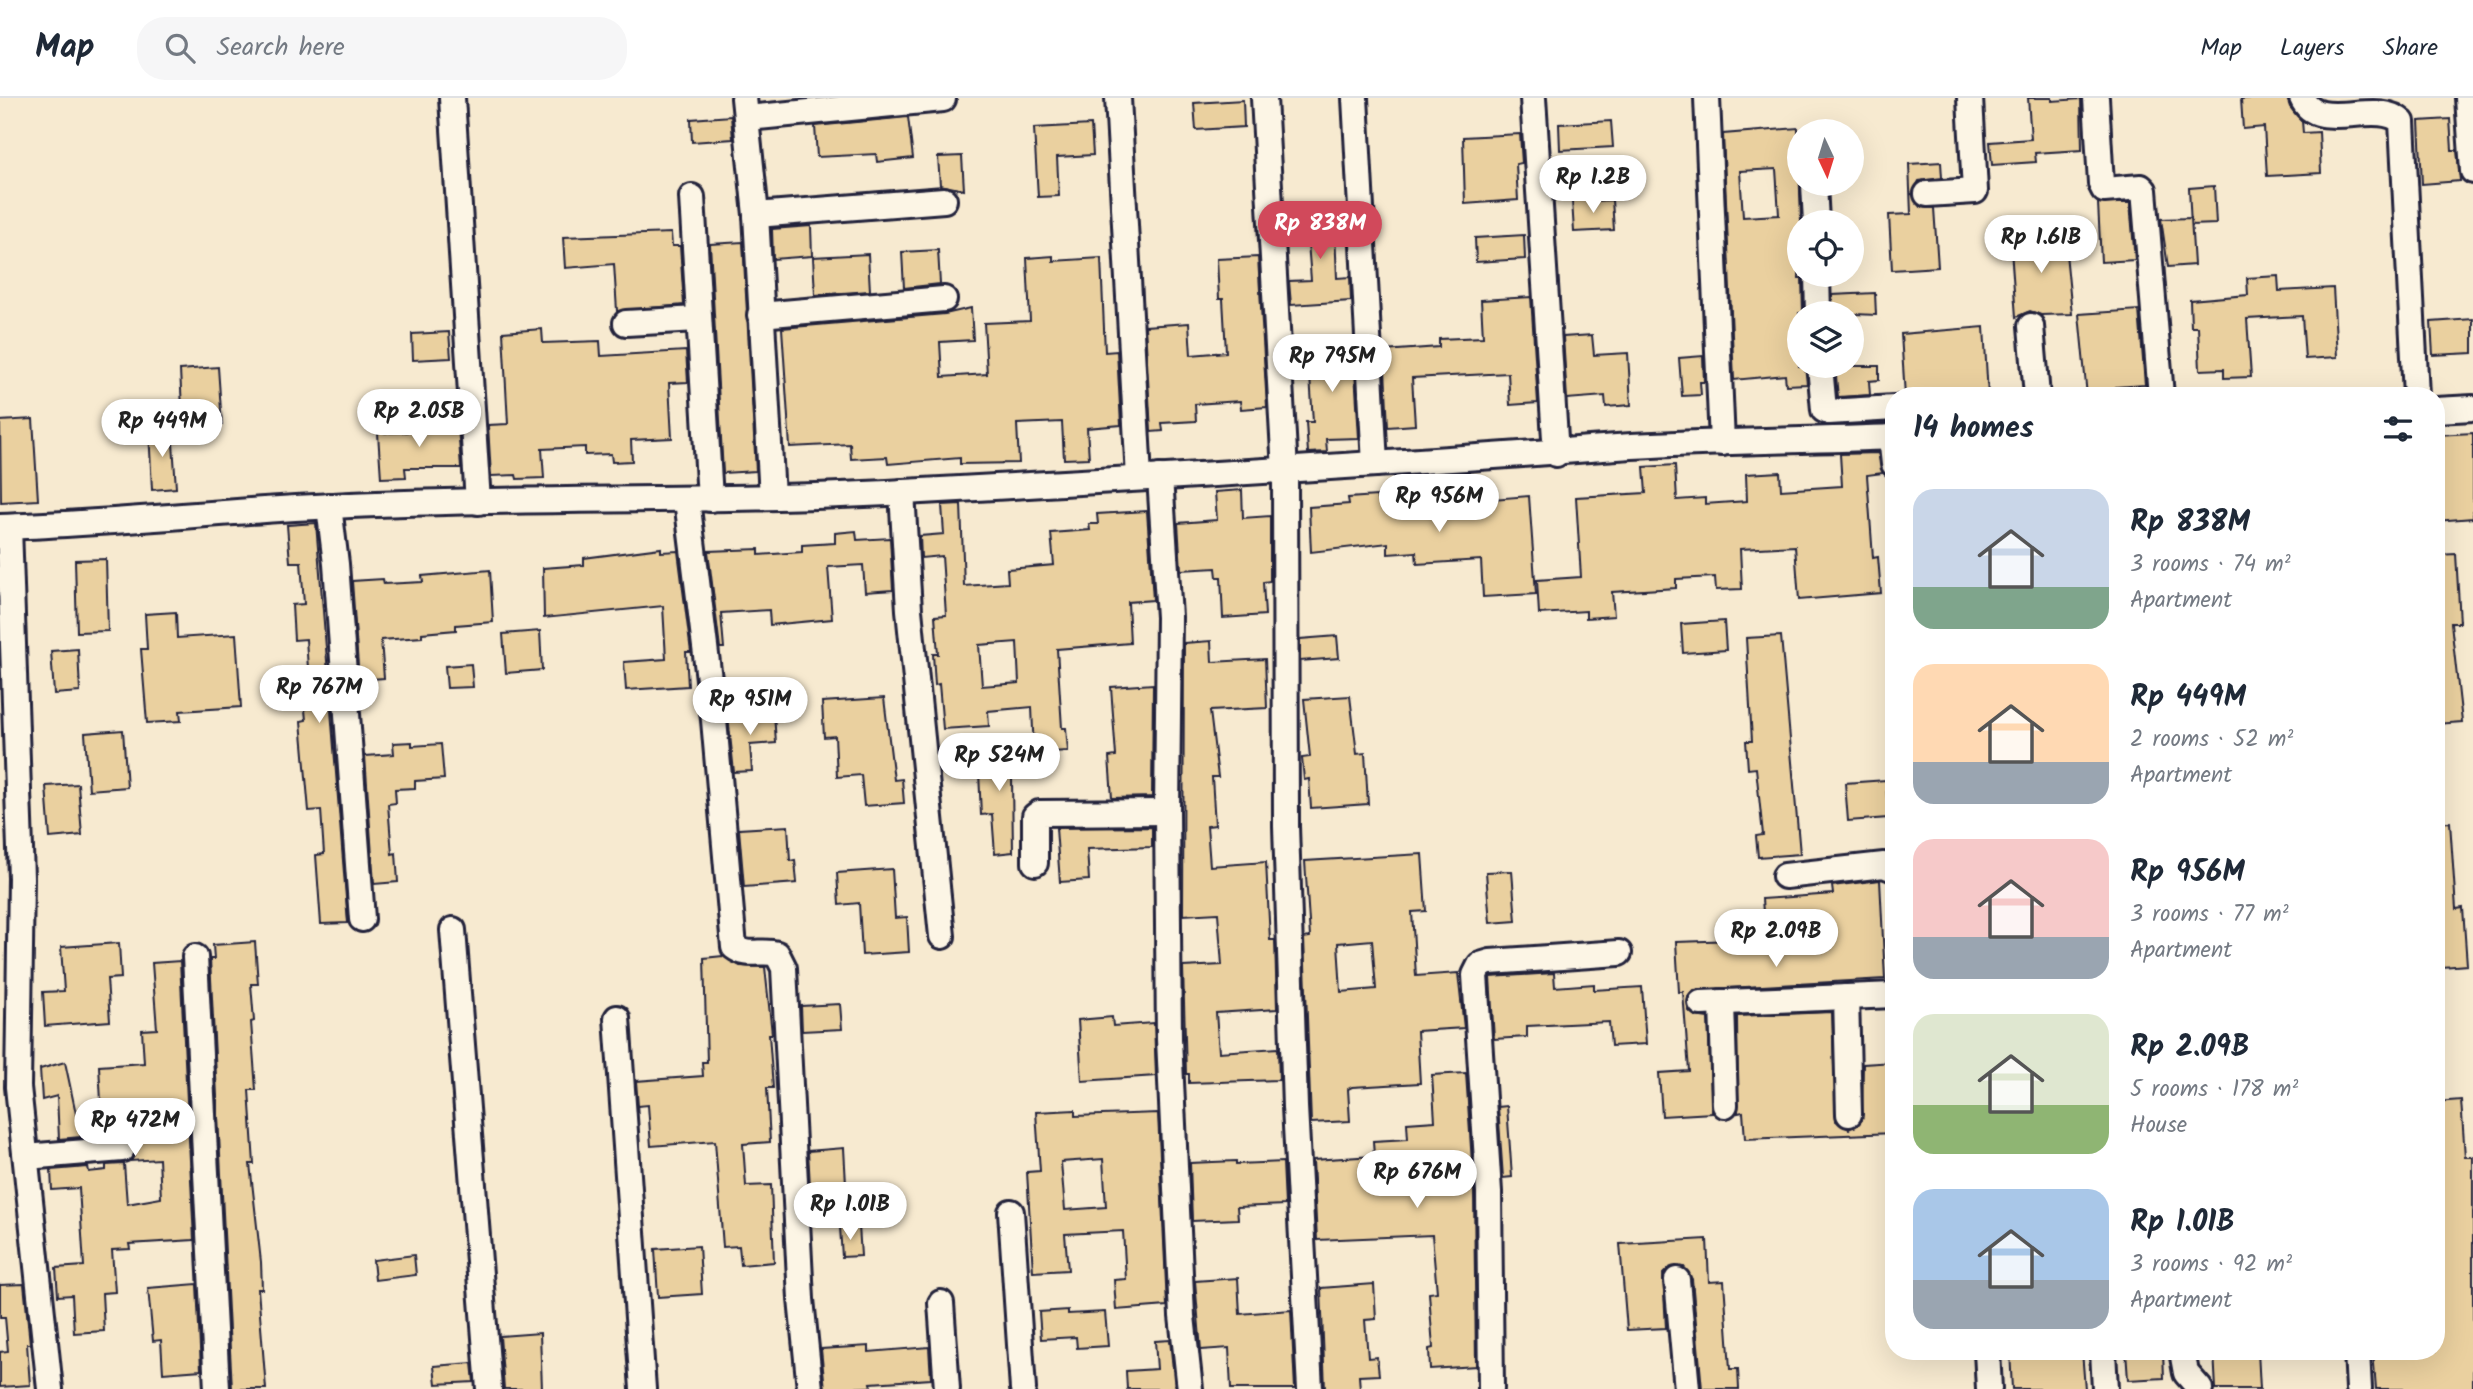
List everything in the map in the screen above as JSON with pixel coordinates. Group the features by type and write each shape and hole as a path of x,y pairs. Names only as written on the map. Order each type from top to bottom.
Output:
{"street":[{"path":"452,98 478,502"},
{"path":"1118,98 1150,477 1169,617 1167,811 1170,1053 1182,1316 1190,1389"},
{"path":"1264,98 1285,471 1286,827 1295,1107 1310,1389"},
{"path":"1354,98 1375,464"},
{"path":"1533,98 1556,454"},
{"path":"1707,98 1722,443"},
{"path":"1927,194 1975,191 1970,98"},
{"path":"2096,98 2101,184 2104,190 2141,187 2144,190 2160,387"},
{"path":"2302,98 2310,110 2318,113 2361,103 2396,114 2402,122 2416,387"},
{"path":"2468,98 2473,171"},
{"path":"772,497 760,315 757,215 746,108 943,99"},
{"path":"692,197 698,319 699,499 714,720 734,947 749,954 768,951 777,954 784,968 801,1299 810,1389"},
{"path":"757,215 944,200"},
{"path":"760,315 944,299"},
{"path":"626,323 698,319"},
{"path":"2031,326 2036,387"},
{"path":"1821,378 1824,410 1829,412 1885,409"},
{"path":"2445,410 2473,408"},
{"path":"50,1389 18,1087 20,865 4,527 124,523 329,506 902,492 1722,443 1885,437"},
{"path":"902,492 909,610 942,936"},
{"path":"329,506 336,564 362,919"},
{"path":"1035,863 1035,816 1039,813 1167,811"},
{"path":"1785,876 1885,865"},
{"path":"453,930 489,1389"},
{"path":"1491,1389 1489,1192 1475,975 1480,965 1490,962 1619,953"},
{"path":"194,957 217,1389"},
{"path":"1724,1105 1711,1003 1885,995"},
{"path":"1846,997 1849,1114"},
{"path":"617,1018 643,1389"},
{"path":"26,1157 122,1149"},
{"path":"1011,1212 1023,1389"},
{"path":"1676,1280 1686,1389"},
{"path":"941,1303 947,1389"},
{"path":"1987,1360 1989,1389"},
{"path":"2103,1360 2105,1389"},
{"path":"2184,1360 2186,1373 2200,1389"},
{"path":"2357,1360 2359,1389"}],"building":[{"path":"2028,98 2052,98 2052,101 2081,99 2082,150 2035,153 2036,162 1992,165 1990,142 2031,139"},
{"path":"2287,98 2290,107 2302,121 2303,133 2319,132 2321,173 2267,176 2264,127 2243,129 2241,99"},
{"path":"1243,100 1244,127 1196,130 1194,103"},
{"path":"731,116 733,139 692,142 691,119"},
{"path":"908,117 913,158 877,162 876,154 817,157 815,126"},
{"path":"2450,119 2452,150 2457,150 2460,181 2422,184 2419,121"},
{"path":"1611,121 1613,147 1560,150 1559,124"},
{"path":"1091,125 1093,155 1057,157 1059,196 1038,197 1034,128"},
{"path":"1787,129 1787,196 1800,196 1801,210 1787,210 1787,287 1802,287 1803,301 1787,301 1787,378 1806,378 1807,384 1786,385 1785,375 1734,380 1723,134","holes":["1776,169 1779,215 1743,217 1740,171"]},
{"path":"1520,134 1522,163 1516,164 1518,200 1465,204 1463,137"},
{"path":"962,156 964,190 940,185 938,157"},
{"path":"1941,162 1942,178 1919,181 1912,194 1920,207 1934,208 1938,267 1892,270 1889,215 1911,214 1909,164"},
{"path":"2214,186 2216,224 2191,225 2189,188"},
{"path":"1592,198 1592,201 1612,200 1614,230 1574,232 1572,200"},
{"path":"2098,203 2130,203 2135,260 2101,262"},
{"path":"1334,209 1337,278 1350,277 1351,301 1291,305 1289,281 1311,280 1308,242 1298,242 1296,211"},
{"path":"2191,218 2194,265 2168,267 2161,219"},
{"path":"811,226 812,256 773,259 772,229"},
{"path":"671,233 672,246 680,246 684,305 617,311 614,264 565,268 563,237"},
{"path":"2064,233 2072,314 2041,315 2030,311 2016,317 2010,236"},
{"path":"1524,235 1525,259 1476,262 1475,238"},
{"path":"743,242 756,471 723,473 710,244"},
{"path":"938,250 940,284 904,288 902,252"},
{"path":"868,254 870,291 815,295 813,257"},
{"path":"1053,256 1053,261 1101,258 1105,352 1117,351 1121,425 1087,428 1089,458 1064,459 1062,422 1017,424 1019,463 960,464 960,458 888,464 887,457 851,459 850,444 790,447 782,328 945,314 971,308 973,340 940,342 942,377 987,374 984,323 1030,321 1027,258"},
{"path":"1258,257 1267,407 1241,409 1240,401 1195,404 1196,421 1162,423 1163,431 1151,432 1145,326 1189,323 1191,355 1226,352 1223,299 1219,299 1217,259"},
{"path":"2278,276 2279,291 2333,288 2337,357 2305,359 2302,316 2247,319 2251,377 2224,378 2224,369 2200,370 2198,327 2191,327 2190,300 2248,295 2247,278"},
{"path":"1875,293 1876,315 1864,314 1864,301 1832,301 1832,295"},
{"path":"1531,297 1538,403 1510,405 1508,373 1412,378 1415,425 1388,427 1384,351 1439,347 1439,339 1483,337 1481,300"},
{"path":"2139,310 2145,385 2086,387 2079,314"},
{"path":"2473,319 2473,353 2433,355 2431,322"},
{"path":"1984,327 1987,387 1904,387 1901,334"},
{"path":"542,329 543,343 600,341 601,356 686,351 688,382 669,383 672,438 631,440 632,461 612,462 611,454 585,455 585,447 542,449 544,478 491,476 488,425 508,424 503,332"},
{"path":"449,332 451,358 413,360 412,334"},
{"path":"1592,335 1594,355 1628,353 1631,405 1606,407 1605,396 1567,399 1563,337"},
{"path":"1353,338 1359,438 1326,439 1327,452 1308,453 1306,422 1313,422 1308,344"},
{"path":"1703,356 1704,382 1700,382 1701,395 1682,396 1679,358"},
{"path":"1864,366 1879,366 1879,380 1869,381 1870,395 1838,397 1836,378 1864,378"},
{"path":"218,367 222,425 183,427 180,370"},
{"path":"33,419 38,500 1,502 0,421"},
{"path":"453,422 453,426 458,426 461,468 405,468 406,477 381,478 378,433 407,432 406,425"},
{"path":"172,428 176,488 152,490 149,429"},
{"path":"2473,433 2473,518 2445,520 2445,435"},
{"path":"1878,453 1883,473 1867,475 1873,558 1878,557 1881,593 1799,600 1795,546 1740,549 1742,589 1716,590 1715,577 1676,579 1676,588 1612,592 1614,616 1586,618 1586,611 1539,614 1537,580 1581,577 1576,497 1646,493 1644,467 1675,465 1677,500 1705,498 1705,504 1747,501 1746,474 1780,472 1781,490 1842,486 1840,454"},
{"path":"1242,490 1243,518 1270,516 1270,581 1263,582 1265,615 1223,618 1221,577 1217,577 1216,568 1181,570 1178,523 1217,520 1215,492"},
{"path":"1443,493 1443,503 1529,496 1536,594 1483,597 1481,560 1417,564 1416,552 1388,554 1388,543 1311,552 1309,507 1349,504 1348,498 1377,496 1377,500"},
{"path":"961,504 964,586 1008,583 1007,569 1054,565 1051,533 1090,530 1089,524 1098,524 1097,514 1147,511 1153,600 1128,602 1130,643 1057,649 1062,728 1066,728 1068,751 1034,753 1032,707 988,711 989,726 943,729 939,684 935,685 933,654 938,654 935,616 946,615 942,556 921,558 920,536 944,534 942,505","holes":["1017,642 1019,683 982,686 979,645"]},
{"path":"316,523 348,923 321,924 316,855 324,854 321,810 309,811 301,721 306,720 304,699 310,698 306,639 294,640 292,605 304,604 301,562 290,562 287,525"},
{"path":"856,531 857,540 890,538 893,590 865,592 863,565 828,567 832,619 770,625 769,610 721,613 724,648 720,648 708,551 759,549 759,555 802,552 802,545 835,543 835,533"},
{"path":"661,548 661,552 678,551 691,652 686,652 688,686 626,690 624,662 666,659 663,606 544,618 543,568 584,565 584,558"},
{"path":"2456,554 2460,623 2451,623 2462,722 2445,723 2445,555"},
{"path":"106,559 108,631 77,632 75,560"},
{"path":"490,570 493,622 456,625 456,630 422,633 422,637 381,640 384,678 359,680 352,581 383,579 384,584 423,582 422,576"},
{"path":"176,612 177,638 236,634 241,707 180,711 181,721 147,723 141,649 147,649 145,614"},
{"path":"1724,621 1726,650 1683,653 1681,624"},
{"path":"540,631 542,670 506,673 503,634"},
{"path":"1337,636 1339,658 1300,661 1300,639"},
{"path":"1781,636 1800,854 1758,857 1756,836 1763,835 1756,768 1748,769 1746,741 1752,741 1746,638"},
{"path":"1211,641 1212,662 1265,659 1267,708 1210,711 1218,777 1212,777 1215,825 1207,826 1210,866 1266,862 1270,940 1275,940 1277,1009 1216,1013 1219,1052 1278,1048 1279,1080 1189,1083 1189,1074 1186,1074 1183,967 1222,965 1218,913 1183,915 1184,643"},
{"path":"78,649 80,692 54,694 51,651"},
{"path":"471,664 473,687 447,688 445,666"},
{"path":"1153,684 1152,797 1112,798 1109,757 1116,756 1111,687"},
{"path":"1350,696 1357,754 1365,753 1368,804 1311,808 1309,779 1304,780 1302,758 1310,757 1304,699"},
{"path":"884,698 894,780 902,779 904,803 864,806 861,775 837,777 835,736 824,737 822,702"},
{"path":"774,713 776,743 750,745 752,771 734,772 728,716"},
{"path":"123,730 127,787 89,790 85,733"},
{"path":"412,742 412,746 441,744 444,779 415,781 415,788 395,789 396,803 388,804 392,854 396,853 398,882 374,884 365,756 394,754 393,743"},
{"path":"1019,748 1021,778 1012,778 1013,852 995,854 992,814 981,815 978,751"},
{"path":"1885,780 1885,818 1848,821 1845,783"},
{"path":"78,784 82,835 50,838 46,786"},
{"path":"2445,822 2450,822 2456,909 2463,908 2467,965 2445,967"},
{"path":"788,826 790,861 795,860 797,883 744,887 739,829"},
{"path":"1152,827 1152,847 1087,849 1089,880 1060,882 1056,828"},
{"path":"1422,854 1426,911 1412,912 1416,976 1458,973 1464,1028 1417,1031 1420,1083 1348,1089 1350,1121 1311,1123 1304,938 1310,937 1305,861","holes":["1372,940 1376,989 1341,992 1338,943"]},
{"path":"892,869 895,918 907,917 909,952 862,955 859,903 839,905 837,873"},
{"path":"1512,871 1516,921 1490,923 1486,872"},
{"path":"1880,880 1885,979 1694,990 1688,997 1688,1010 1695,1016 1708,1018 1712,1113 1662,1116 1659,1073 1689,1071 1676,942 1765,939 1762,899 1833,894 1832,886"},
{"path":"255,942 258,984 251,984 254,1021 251,1022 256,1090 249,1090 254,1164 250,1164 261,1262 262,1289 258,1289 266,1389 232,1389 210,959 214,959 213,945"},
{"path":"119,943 121,978 107,979 110,1021 45,1026 43,992 64,991 61,947"},
{"path":"723,956 740,966 765,967 772,1034 769,1034 773,1088 767,1088 770,1142 743,1144 746,1186 771,1185 774,1262 741,1265 739,1246 723,1247 715,1141 651,1146 648,1105 638,1106 636,1081 703,1076 702,1062 707,1062 704,958"},
{"path":"180,961 194,1240 129,1244 130,1249 112,1250 115,1292 102,1293 104,1331 74,1333 72,1295 58,1296 56,1268 84,1266 79,1188 52,1190 51,1170 88,1167 89,1172 106,1170 106,1165 124,1164 127,1204 161,1198 159,1159 131,1161 137,1148 134,1140 121,1134 103,1136 99,1066 144,1063 142,1030 157,1029 152,963"},
{"path":"1554,973 1555,987 1594,984 1594,990 1642,987 1646,1044 1611,1046 1609,1022 1527,1026 1527,1037 1494,1039 1490,977"},
{"path":"840,1004 842,1029 802,1031 801,1006"},
{"path":"1832,1012 1836,1121 1849,1129 1862,1120 1863,1064 1885,1063 1885,1133 1745,1139 1743,1112 1738,1113 1737,1016"},
{"path":"1112,1017 1113,1026 1154,1023 1156,1076 1082,1081 1078,1020"},
{"path":"65,1062 81,1137 59,1139 57,1096 42,1100 40,1069"},
{"path":"1466,1073 1474,1193 1476,1366 1430,1369 1429,1349 1433,1348 1429,1293 1437,1292 1432,1235 1317,1240 1313,1160 1374,1156 1373,1141 1408,1139 1407,1123 1435,1121 1432,1075"},
{"path":"2461,1100 2465,1157 2473,1157 2473,1389 2376,1389 2374,1360 2445,1360 2445,1101"},
{"path":"1507,1106 1512,1177 1503,1178 1498,1107"},
{"path":"1075,1110 1075,1116 1158,1113 1167,1306 1116,1310 1114,1280 1126,1279 1123,1231 1065,1234 1068,1270 1033,1272 1027,1172 1040,1171 1036,1112","holes":["1103,1159 1106,1207 1065,1210 1061,1162"]},
{"path":"844,1148 846,1184 810,1186 808,1151"},
{"path":"1236,1161 1236,1164 1283,1162 1285,1205 1237,1207 1238,1219 1192,1221 1190,1163"},
{"path":"859,1226 861,1256 842,1257 840,1227"},
{"path":"1707,1239 1709,1282 1724,1281 1730,1369 1738,1369 1739,1389 1702,1389 1692,1279 1684,1267 1669,1268 1663,1274 1666,1328 1627,1330 1620,1244"},
{"path":"699,1246 702,1294 658,1297 655,1249"},
{"path":"414,1255 416,1275 375,1280 373,1260"},
{"path":"1238,1278 1240,1314 1291,1310 1295,1389 1231,1389 1229,1348 1201,1350 1195,1281"},
{"path":"24,1284 30,1344 27,1344 30,1385 0,1387 0,1352 8,1351 5,1317 0,1317 0,1285"},
{"path":"197,1284 201,1370 163,1373 161,1340 153,1341 148,1288"},
{"path":"1374,1284 1376,1319 1365,1320 1368,1358 1377,1357 1379,1375 1359,1376 1360,1389 1325,1389 1321,1288"},
{"path":"1068,1310 1068,1314 1105,1312 1108,1346 1077,1348 1076,1337 1041,1339 1039,1312"},
{"path":"540,1333 542,1389 504,1389 500,1336"},
{"path":"1170,1340 1175,1389 1127,1389 1126,1371 1157,1369 1155,1341"},
{"path":"869,1346 869,1352 929,1347 931,1379 871,1383 872,1387 825,1389 821,1349"},
{"path":"2010,1360 2083,1360 2085,1389 2012,1389"},
{"path":"2127,1360 2163,1360 2164,1378 2128,1380"},
{"path":"2214,1360 2258,1360 2260,1389 2216,1389"},
{"path":"472,1363 474,1382 436,1384 434,1366"}]}
